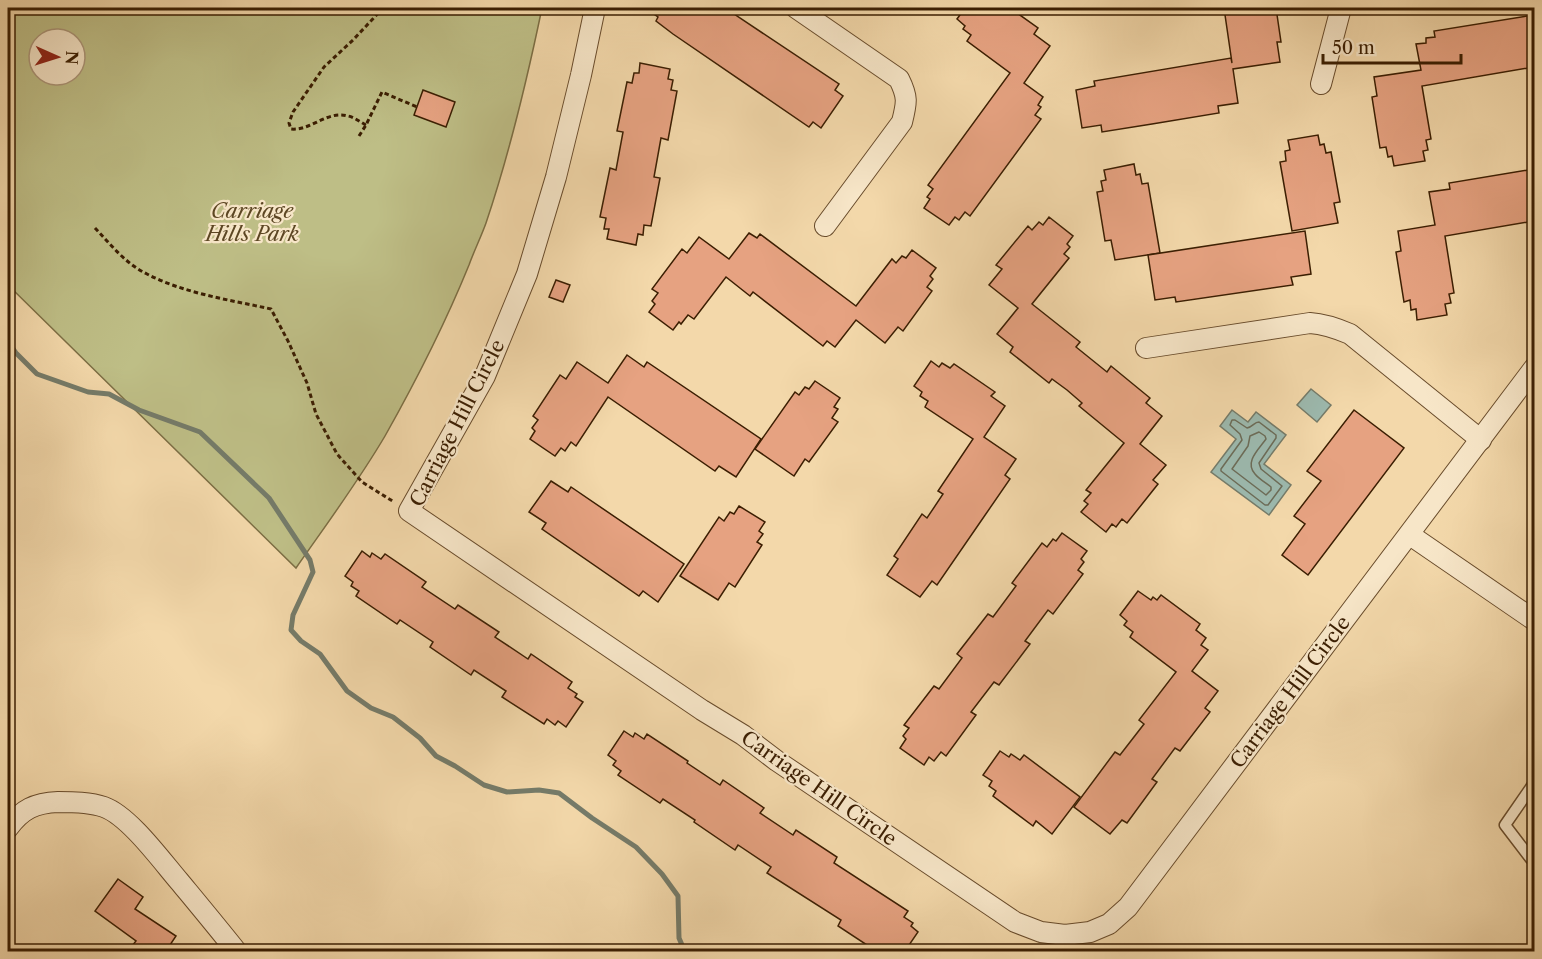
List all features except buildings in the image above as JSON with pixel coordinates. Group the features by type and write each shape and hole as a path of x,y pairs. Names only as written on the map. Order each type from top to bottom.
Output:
{"street":[{"name":"Carriage Hill Circle","path":"595,8 556,177 527,274 485,376 408,511 743,735 777,761 1015,922 1041,932 1065,935 1090,932 1109,924 1128,907 1534,368"},
{"path":"796,8 899,79 905,92 906,105 902,122 825,226"},
{"path":"1321,84 1341,8"},
{"path":"1146,348 1310,323 1324,324 1350,334 1481,440"},
{"path":"1410,535 1534,620"},
{"path":"8,828 20,814 33,805 64,802 104,807 122,818 149,844 237,951"}],"lane":[{"path":"1533,858 1505,825 1534,783"}],"path":[{"path":"366,125 348,116 334,115 297,130 291,129 289,123 293,112 324,67 383,8"},
{"path":"359,136 382,92 417,107"},
{"path":"95,228 126,260 146,274 187,290 271,309 307,383 316,414 337,454 362,482 408,511"}],"green space":[{"name":"Carriage Hills Park","path":"8,8 542,8 503,170 486,223 460,287 430,352 385,436 353,487 296,568 8,285"}],"water":[{"path":"1311,389 1331,405 1317,422 1297,405"},
{"path":"1232,410 1248,422 1256,412 1286,435 1264,464 1291,485 1269,515 1211,472 1236,439 1220,426"}],"waterway":[{"path":"8,14 12,8"},
{"path":"8,342 37,374 88,392 109,394 139,410 200,432 269,498 310,560 313,572 293,615 291,630 301,641 320,654 347,691 371,708 393,717 420,738 436,756 484,785 507,792 539,790 559,793 636,847 662,874 678,896 679,938 685,952"}]}
